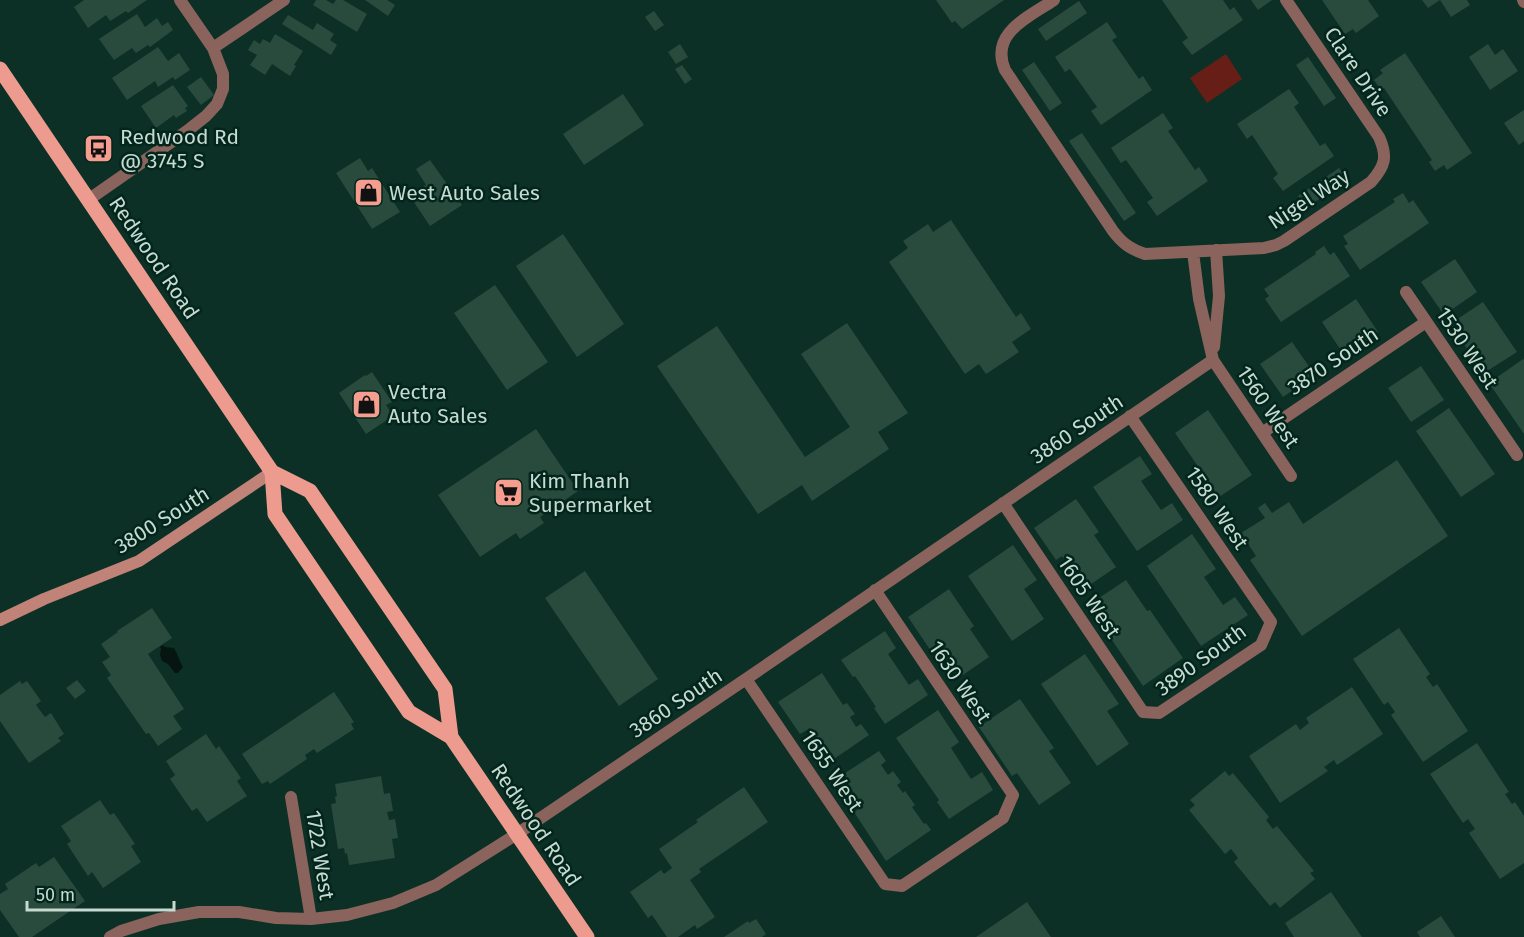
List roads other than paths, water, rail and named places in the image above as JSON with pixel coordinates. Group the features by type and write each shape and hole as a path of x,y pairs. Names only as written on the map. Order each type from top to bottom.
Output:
{"main road":[{"name":"Redwood Road","path":"0,69 272,472 275,514 409,712 450,737 587,937"},
{"name":"Redwood Road","path":"272,472 310,490 445,689 450,737"}],"street":[{"path":"88,200 187,131 207,116 217,104 223,89 223,74 213,48 180,0"},
{"path":"213,48 284,0"},
{"name":"Nigel Way","path":"1054,0 1006,35 1000,53 1002,62 1005,70 1113,231 1133,250 1145,254 1264,248 1276,245 1371,182 1382,170"},
{"name":"Clare Drive","path":"1286,0 1379,137 1384,148 1382,170"},
{"path":"1213,360 1219,296 1216,250"},
{"path":"1193,252 1199,299 1213,360"},
{"name":"1530 West","path":"1406,292 1517,455"},
{"name":"3870 South","path":"1262,433 1426,322"},
{"name":"3860 South","path":"110,937 121,931 159,919 199,912 240,912 276,918 311,919 347,915 393,903 436,885 517,834 1213,360"},
{"name":"1560 West","path":"1213,360 1291,476"},
{"name":"1580 West","path":"1130,416 1270,622"},
{"name":"3800 South","path":"0,620 44,599 139,561 272,472"},
{"name":"1605 West","path":"1003,503 1143,712"},
{"name":"1630 West","path":"875,590 1013,795 1003,818 902,886 885,884"},
{"name":"3890 South","path":"1143,712 1159,713 1261,645 1270,622"},
{"name":"1655 West","path":"746,679 885,884"},
{"name":"1722 West","path":"291,797 311,919"}],"place":[{"name":"Redwood Rd @ 3745 S","path":"99,149"},
{"name":"West Auto Sales","path":"368,193"},
{"name":"Vectra Auto Sales","path":"367,404"},
{"name":"Kim Thanh Supermarket","path":"508,493"}]}
